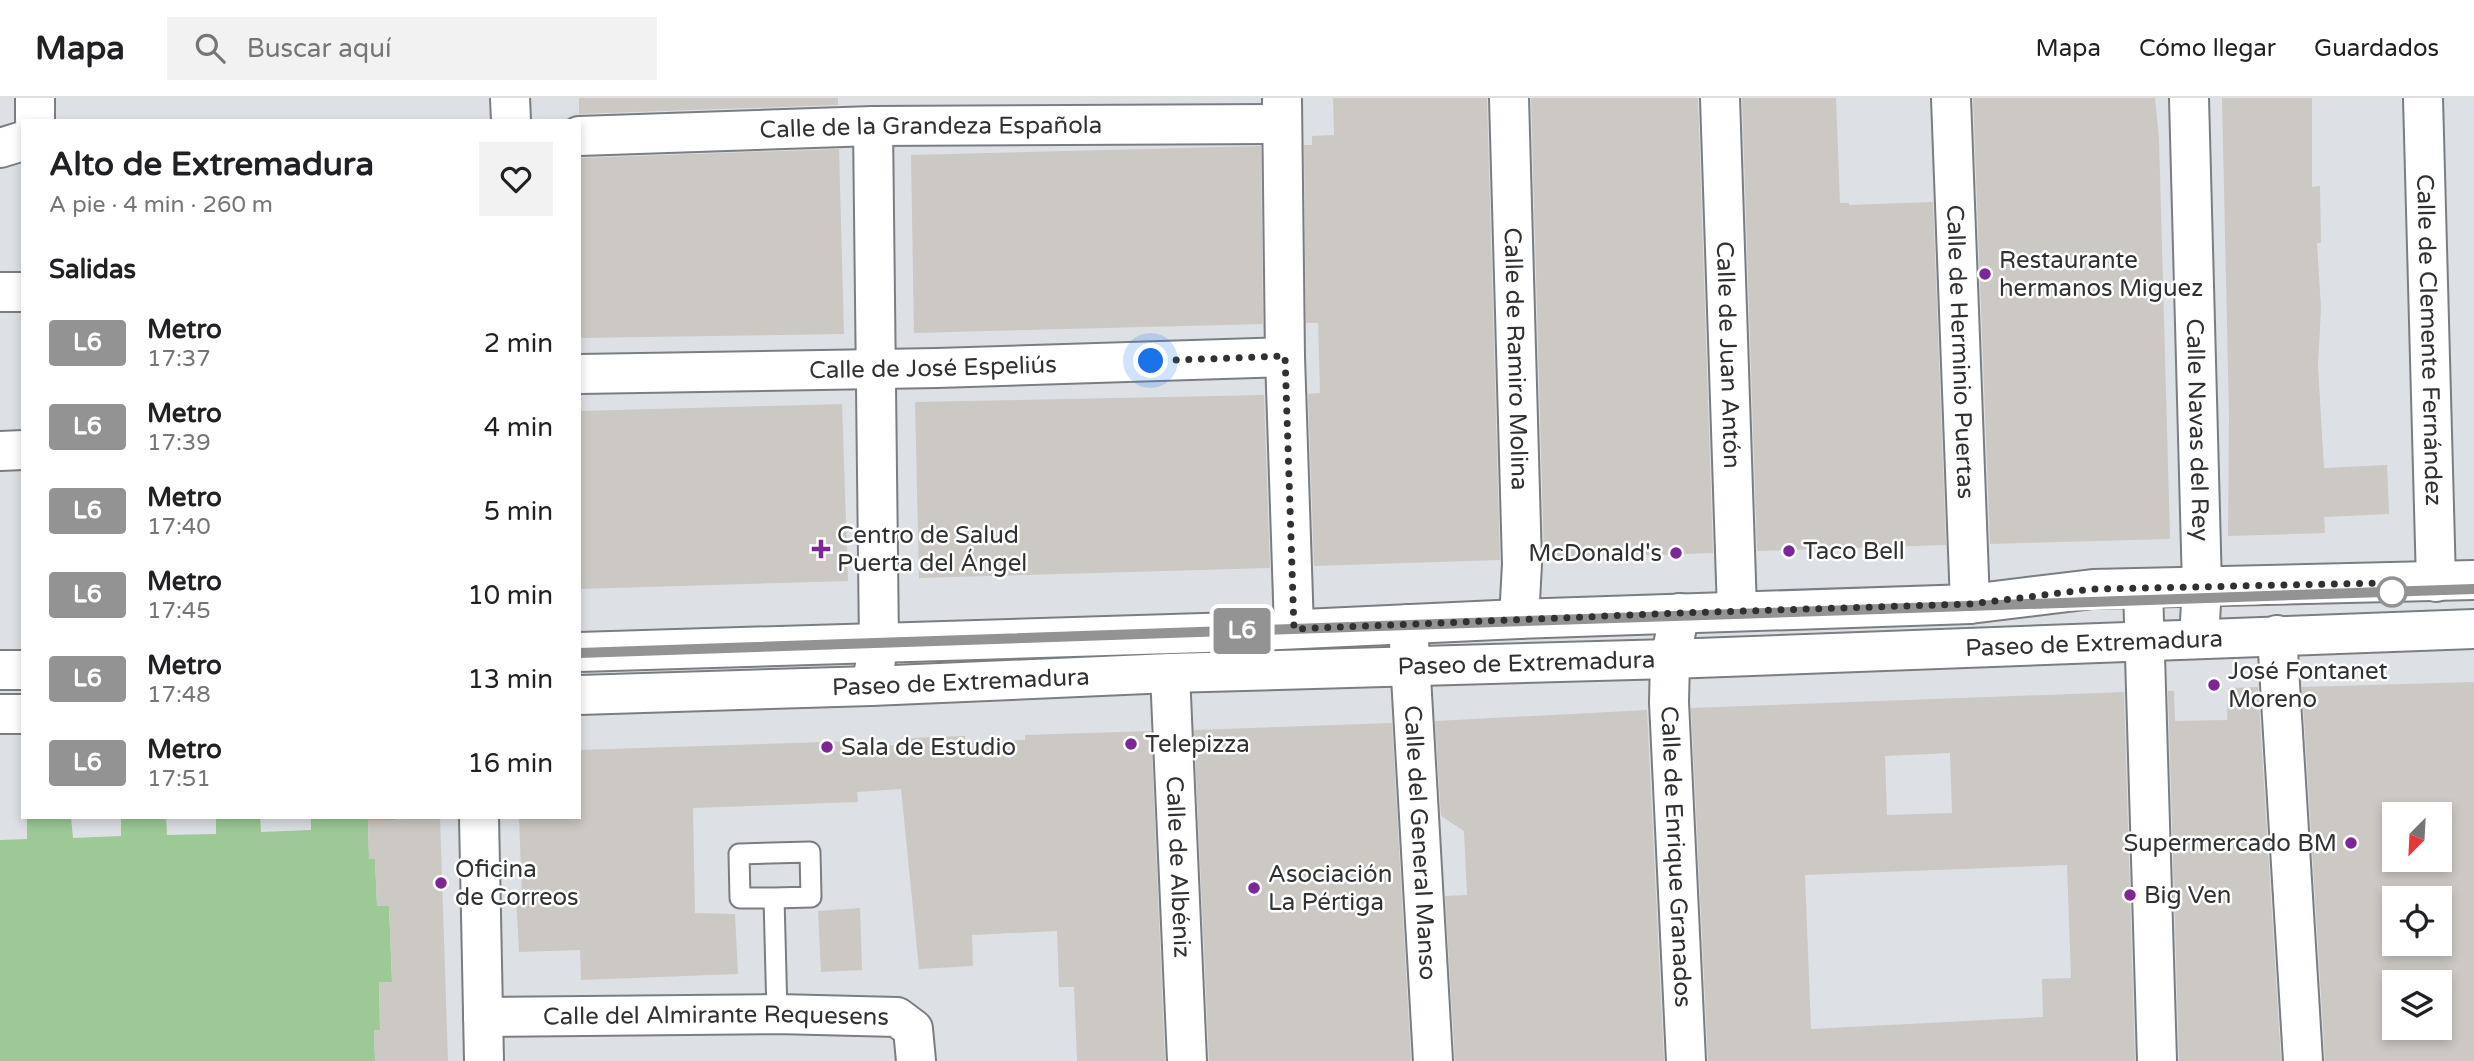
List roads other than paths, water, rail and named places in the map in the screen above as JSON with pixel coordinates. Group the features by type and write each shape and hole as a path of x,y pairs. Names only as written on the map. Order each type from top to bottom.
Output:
{"street":[{"path":"35,98 35,119"},
{"path":"510,98 511,119"},
{"path":"871,686 879,644 873,126 898,98"},
{"name":"Calle de Ramiro Molina","path":"1508,98 1522,564 1519,619"},
{"name":"Calle de Juan Antón","path":"1720,98 1737,611"},
{"name":"Calle de Herminio Puertas","path":"1951,98 1970,604"},
{"name":"Calle Navas del Rey","path":"2189,98 2202,587 2199,638"},
{"name":"Calle de Clemente Fernández","path":"2423,98 2436,582"},
{"path":"1282,111 1285,356 1294,629"},
{"name":"Calle de la Grandeza Española","path":"581,136 1282,111"},
{"path":"0,148 21,142"},
{"path":"0,292 21,292"},
{"name":"Calle de José Espeliús","path":"581,374 876,369 1285,356"},
{"path":"0,451 21,450"},
{"name":"Paseo de Extremadura","path":"581,652 879,644 1970,604 2093,589 2474,580"},
{"path":"2143,588 2157,1061"},
{"name":"Calle de Enrique Granados","path":"1680,613 1670,659 1670,716 1686,1061"},
{"name":"Calle del General Manso","path":"1408,624 1433,1061"},
{"name":"Paseo de Extremadura","path":"581,695 2474,629"},
{"path":"2277,635 2304,941 2303,1061"},
{"path":"0,670 21,670"},
{"name":"Calle de Albéniz","path":"1170,673 1187,1061"},
{"path":"0,714 21,714"},
{"path":"479,819 484,1061"},
{"name":"Calle del Almirante Requesens","path":"483,1017 776,1014 897,1017 913,1029 916,1061"}],"lane":[{"path":"774,898 776,1014"}],"metro line":[{"name":"L6","path":"581,653 2474,589"}],"place":[{"name":"Restaurante hermanos Miguez","path":"1985,274"},
{"name":"Centro de Salud Puerta del Ángel","path":"821,549"},
{"name":"Taco Bell","path":"1789,551"},
{"name":"McDonald's","path":"1676,553"},
{"name":"José Fontanet Moreno","path":"2214,685"},
{"name":"Telepizza","path":"1131,744"},
{"name":"Sala de Estudio","path":"827,747"},
{"name":"Supermercado BM","path":"2351,843"},
{"name":"Oficina de Correos","path":"441,883"},
{"name":"Asociación La Pértiga","path":"1254,888"},
{"name":"Big Ven","path":"2130,895"}]}
